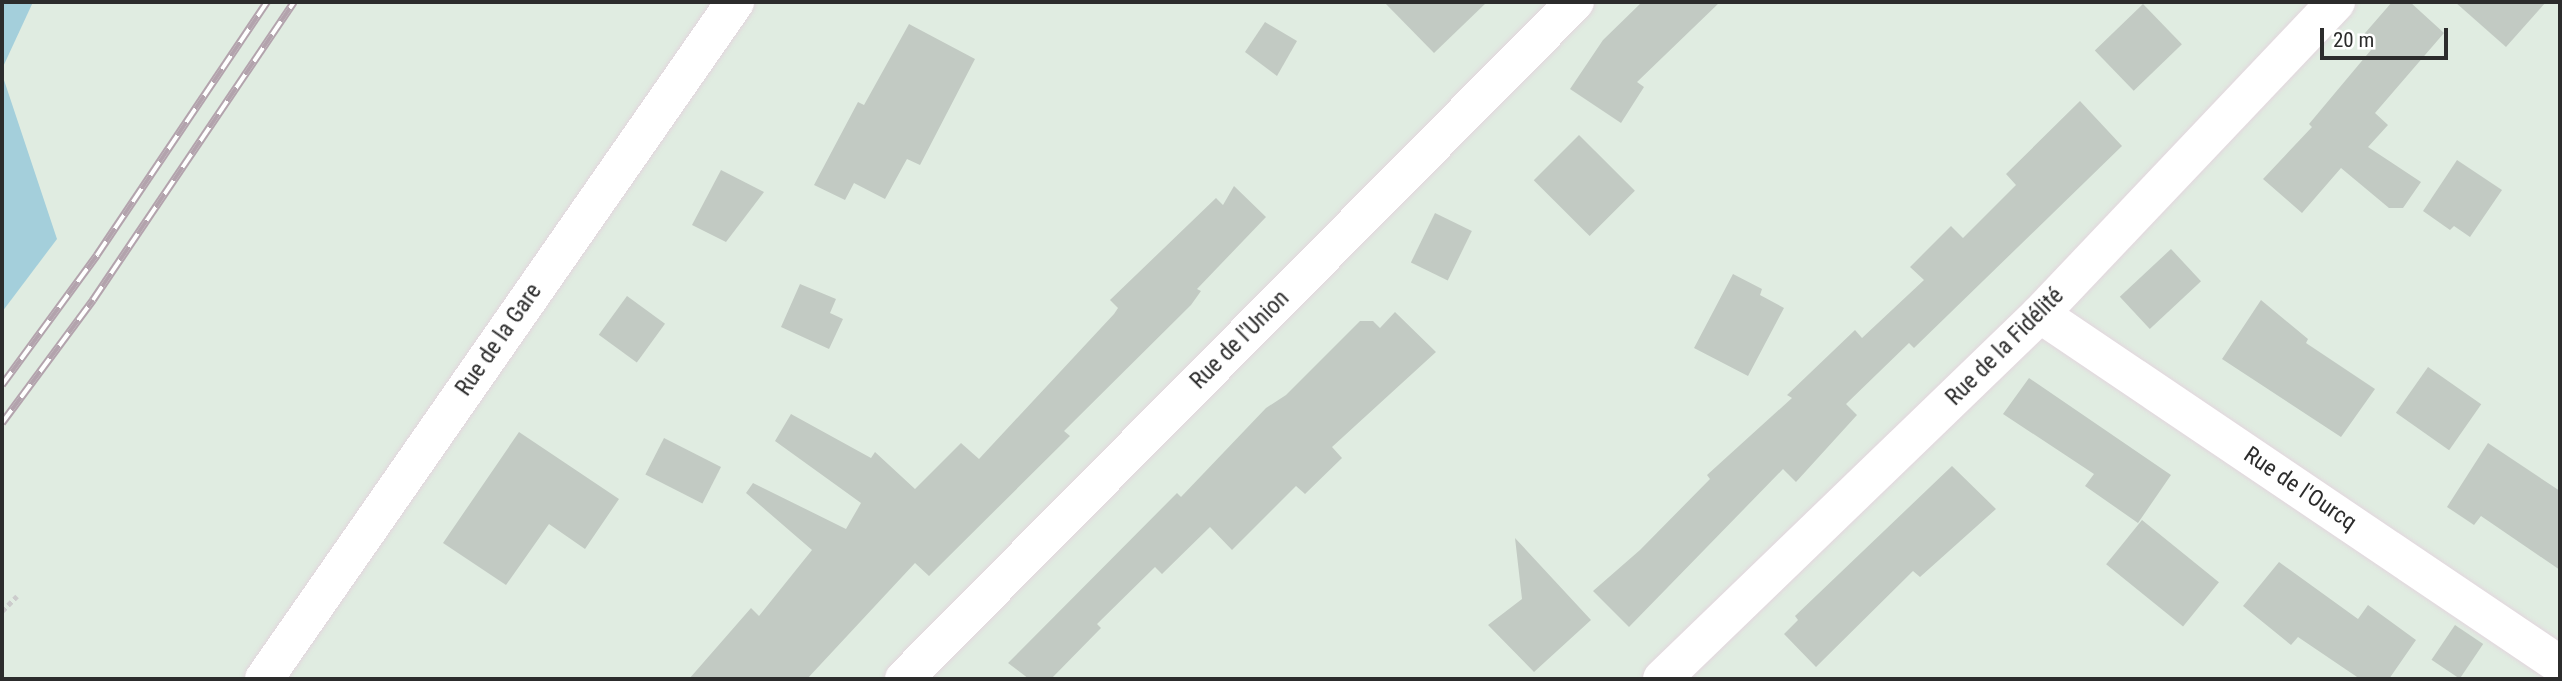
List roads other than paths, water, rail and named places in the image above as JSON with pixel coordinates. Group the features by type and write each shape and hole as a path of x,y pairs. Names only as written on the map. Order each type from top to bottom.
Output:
{"street":[{"name":"Rue de la Gare","path":"264,679 735,2"},
{"name":"Rue de l'Union","path":"904,679 1575,2"},
{"name":"Rue de la Fidélité","path":"1662,679 2040,314 2336,2"},
{"name":"Rue de l'Ourcq","path":"2040,314 2560,665"}],"railway":[{"path":"2,385 97,255 267,2"},
{"path":"2,423 93,300 294,2"}]}
